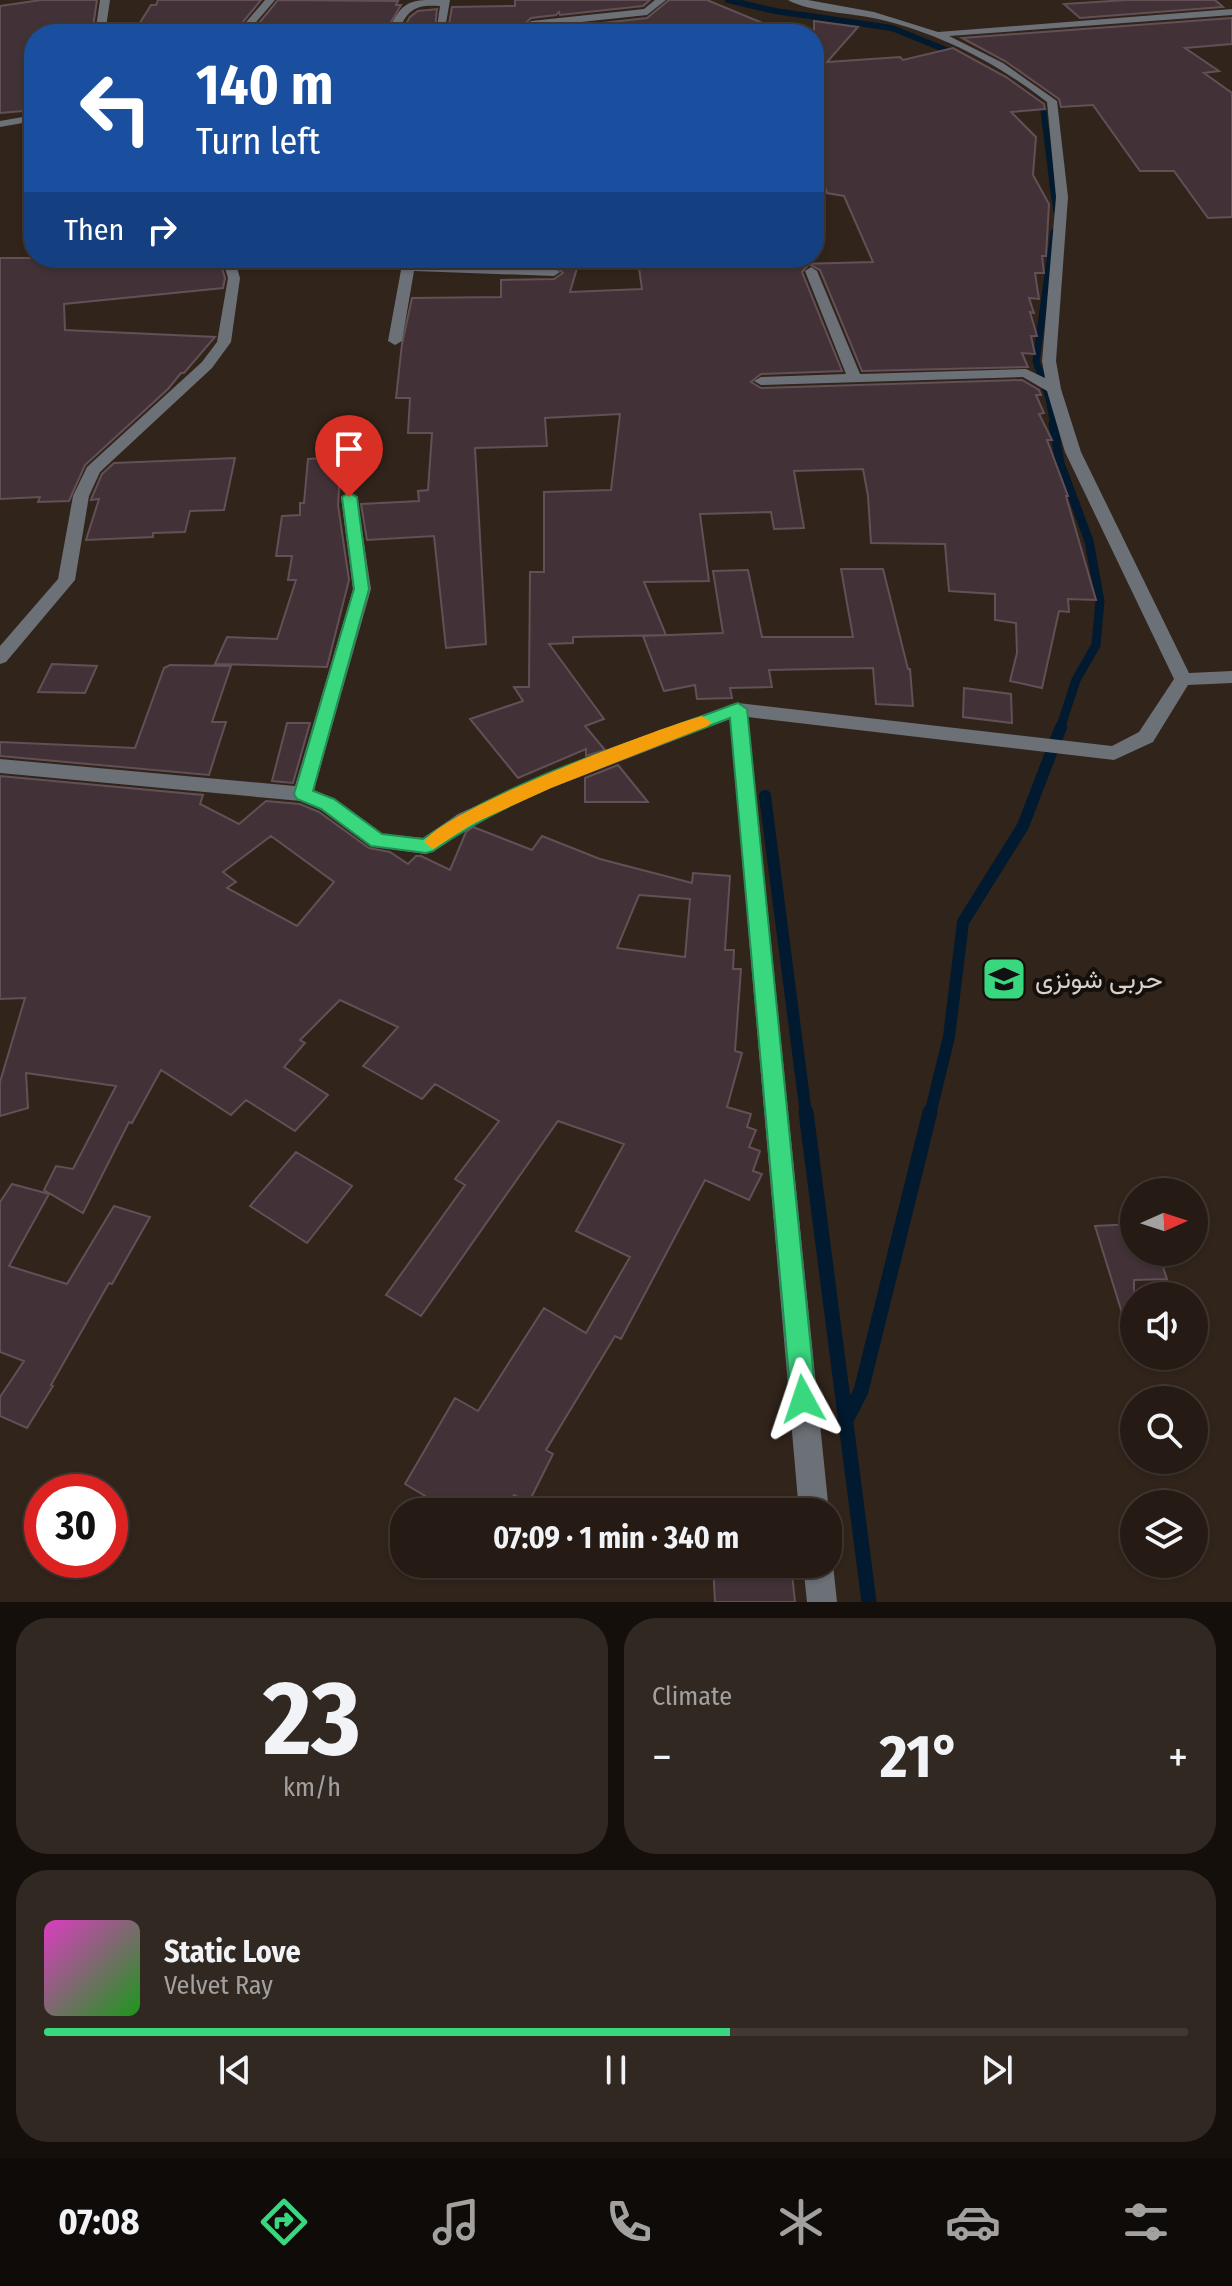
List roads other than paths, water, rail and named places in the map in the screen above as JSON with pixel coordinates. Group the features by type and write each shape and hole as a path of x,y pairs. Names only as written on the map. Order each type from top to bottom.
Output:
{"street":[{"path":"101,24 105,0"},
{"path":"250,24 270,0"},
{"path":"531,24 647,12 661,0"},
{"path":"793,0 900,22 935,35 995,61 1052,101 1062,197 1049,361 1054,389 1073,452 1183,679"},
{"path":"396,24 403,8 410,3 445,2 442,24"},
{"path":"935,35 1232,12"},
{"path":"0,124 24,120"},
{"path":"0,658 66,580 81,496 93,470 207,365 224,342 234,278 232,268"},
{"path":"395,341 408,268"},
{"path":"457,268 554,272"},
{"path":"811,271 854,377"},
{"path":"761,381 1026,373 1054,389"},
{"path":"303,794 362,589 349,497"},
{"path":"1183,679 1232,677"},
{"path":"0,766 303,794 327,804 378,841 426,846 465,819 544,783 738,709 1114,753 1146,737 1183,679"},
{"path":"738,709 813,1498"},
{"path":"819,1578 822,1602"}],"waterway":[{"path":"728,0 775,11 892,28 956,54"},
{"path":"1036,101 1043,107 1053,188"},
{"path":"1053,186 1057,211"},
{"path":"1054,232 1036,361 1049,398 1054,426"},
{"path":"1053,424 1060,463 1089,541 1100,601 1096,645 1076,680 1060,729"},
{"path":"930,1114 949,1037 963,922 1023,826 1061,727"},
{"path":"765,796 806,1114"},
{"path":"806,1112 869,1602"},
{"path":"846,1420 861,1391 930,1112"}],"place":[{"name":"حربی شونزی","path":"1004,979"}]}
